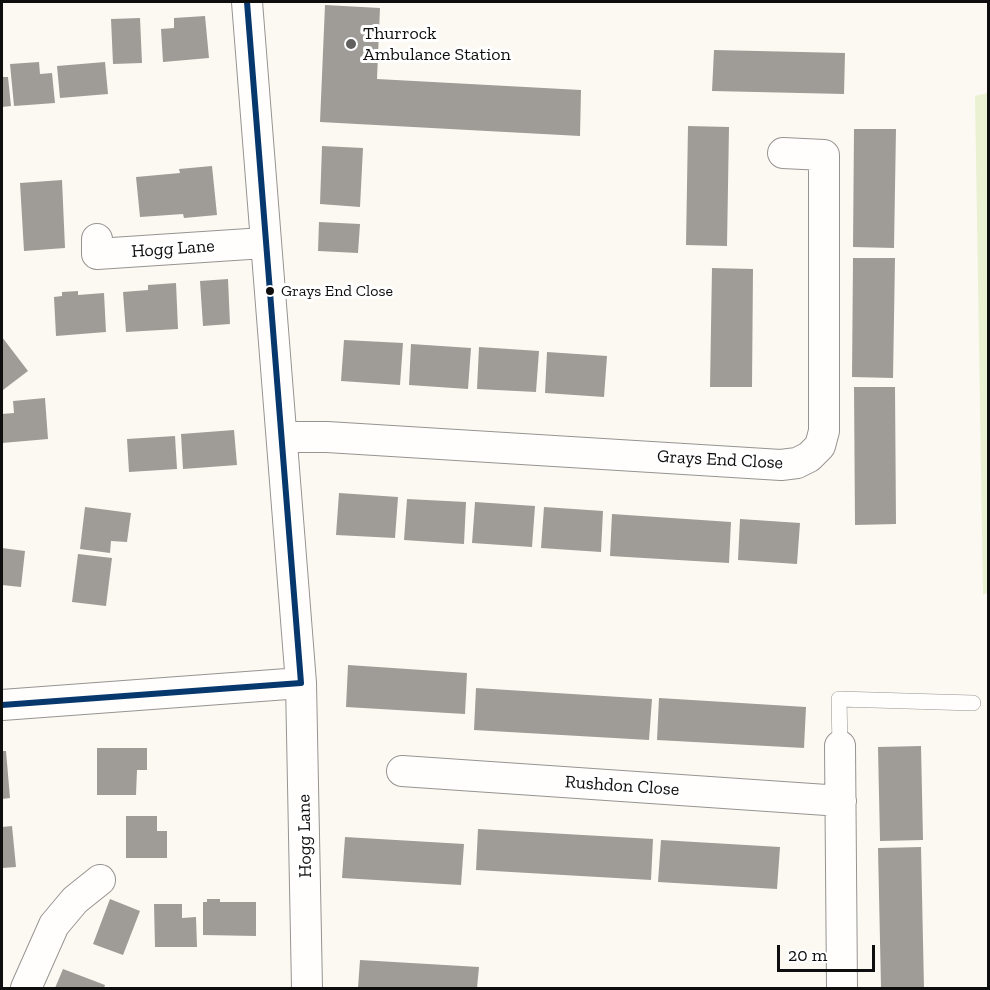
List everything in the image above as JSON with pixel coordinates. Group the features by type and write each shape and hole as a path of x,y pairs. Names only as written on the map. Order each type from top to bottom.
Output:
{"street":[{"name":"Hogg Lane","path":"248,2 264,243 301,683 307,988"},
{"name":"Grays End Close","path":"282,437 327,437 781,465 797,463 809,457 820,446 824,431 824,155 783,153"},
{"name":"Hogg Lane","path":"97,239 97,255 264,243"},
{"path":"2,705 301,683"},
{"path":"840,746 842,988"},
{"name":"Rushdon Close","path":"402,771 842,801"},
{"path":"26,988 54,925 75,900 100,880"}],"lane":[{"path":"840,746 839,699 973,703"}],"green space":[{"path":"988,93 988,592 983,595 975,96"}],"building":[{"name":"Thurrock Ambulance Station","path":"325,5 380,8 377,79 581,90 580,136 320,122"},
{"path":"205,16 209,58 163,62 161,29 174,28 174,18"},
{"path":"140,18 142,63 113,64 111,19"},
{"path":"714,50 845,53 844,94 712,91"},
{"path":"39,62 40,74 52,73 55,103 14,106 10,64"},
{"path":"105,62 108,94 60,98 57,66"},
{"path":"2,77 8,77 11,106 2,107"},
{"path":"688,126 729,127 727,246 686,245"},
{"path":"854,129 896,129 894,248 853,247"},
{"path":"322,146 363,148 360,207 320,204"},
{"path":"212,166 217,215 184,218 183,214 140,217 136,177 180,173 179,169"},
{"path":"62,180 65,248 24,251 20,183"},
{"path":"319,222 360,224 358,253 318,251"},
{"path":"853,258 895,258 893,378 852,377"},
{"path":"712,268 753,269 752,387 710,387"},
{"path":"228,279 230,324 203,326 200,281"},
{"path":"176,283 178,329 126,332 123,292 148,290 148,285"},
{"path":"78,291 78,295 104,293 106,332 56,336 54,297 62,296 62,292"},
{"path":"2,337 28,371 3,390 2,388"},
{"path":"344,340 403,343 400,385 341,381"},
{"path":"411,344 471,348 468,389 409,385"},
{"path":"479,347 539,351 536,392 477,389"},
{"path":"547,352 607,356 604,397 545,393"},
{"path":"854,387 895,387 896,524 855,525"},
{"path":"45,398 48,439 2,443 2,414 14,413 13,401"},
{"path":"234,430 237,465 183,469 181,434"},
{"path":"175,436 177,469 129,472 127,439"},
{"path":"339,493 398,497 395,538 336,535"},
{"path":"407,499 466,502 464,544 404,540"},
{"path":"475,502 535,506 532,547 472,543"},
{"path":"85,507 131,513 127,542 111,541 110,553 80,549"},
{"path":"544,507 603,511 601,552 541,548"},
{"path":"612,514 731,522 729,563 610,556"},
{"path":"740,519 800,523 797,564 738,560"},
{"path":"2,548 25,551 21,587 2,585"},
{"path":"78,554 112,558 106,606 72,602"},
{"path":"348,665 467,673 465,714 346,707"},
{"path":"476,688 652,699 649,740 474,730"},
{"path":"659,698 806,707 804,748 657,740"},
{"path":"921,746 923,840 880,841 878,747"},
{"path":"97,748 147,748 147,770 137,770 136,795 97,795"},
{"path":"2,751 6,751 10,798 2,799"},
{"path":"126,816 157,816 157,831 167,831 167,858 126,858"},
{"path":"12,826 16,867 2,868 2,827"},
{"path":"478,829 653,839 651,880 476,870"},
{"path":"345,837 464,844 461,885 342,878"},
{"path":"661,840 780,847 777,889 658,882"},
{"path":"921,847 924,988 881,988 878,848"},
{"path":"110,899 140,911 123,955 93,944"},
{"path":"207,899 220,899 220,902 256,902 256,936 203,935 203,902 207,902"},
{"path":"154,904 182,904 182,918 196,917 197,947 155,947"},
{"path":"360,960 479,967 477,988 358,988"},
{"path":"63,969 105,985 104,988 55,988"}],"transit line":[{"path":"247,2 301,683"},
{"path":"2,705 301,683"}],"place":[{"name":"Thurrock Ambulance Station","path":"351,44"},
{"name":"Grays End Close","path":"270,291"}]}
